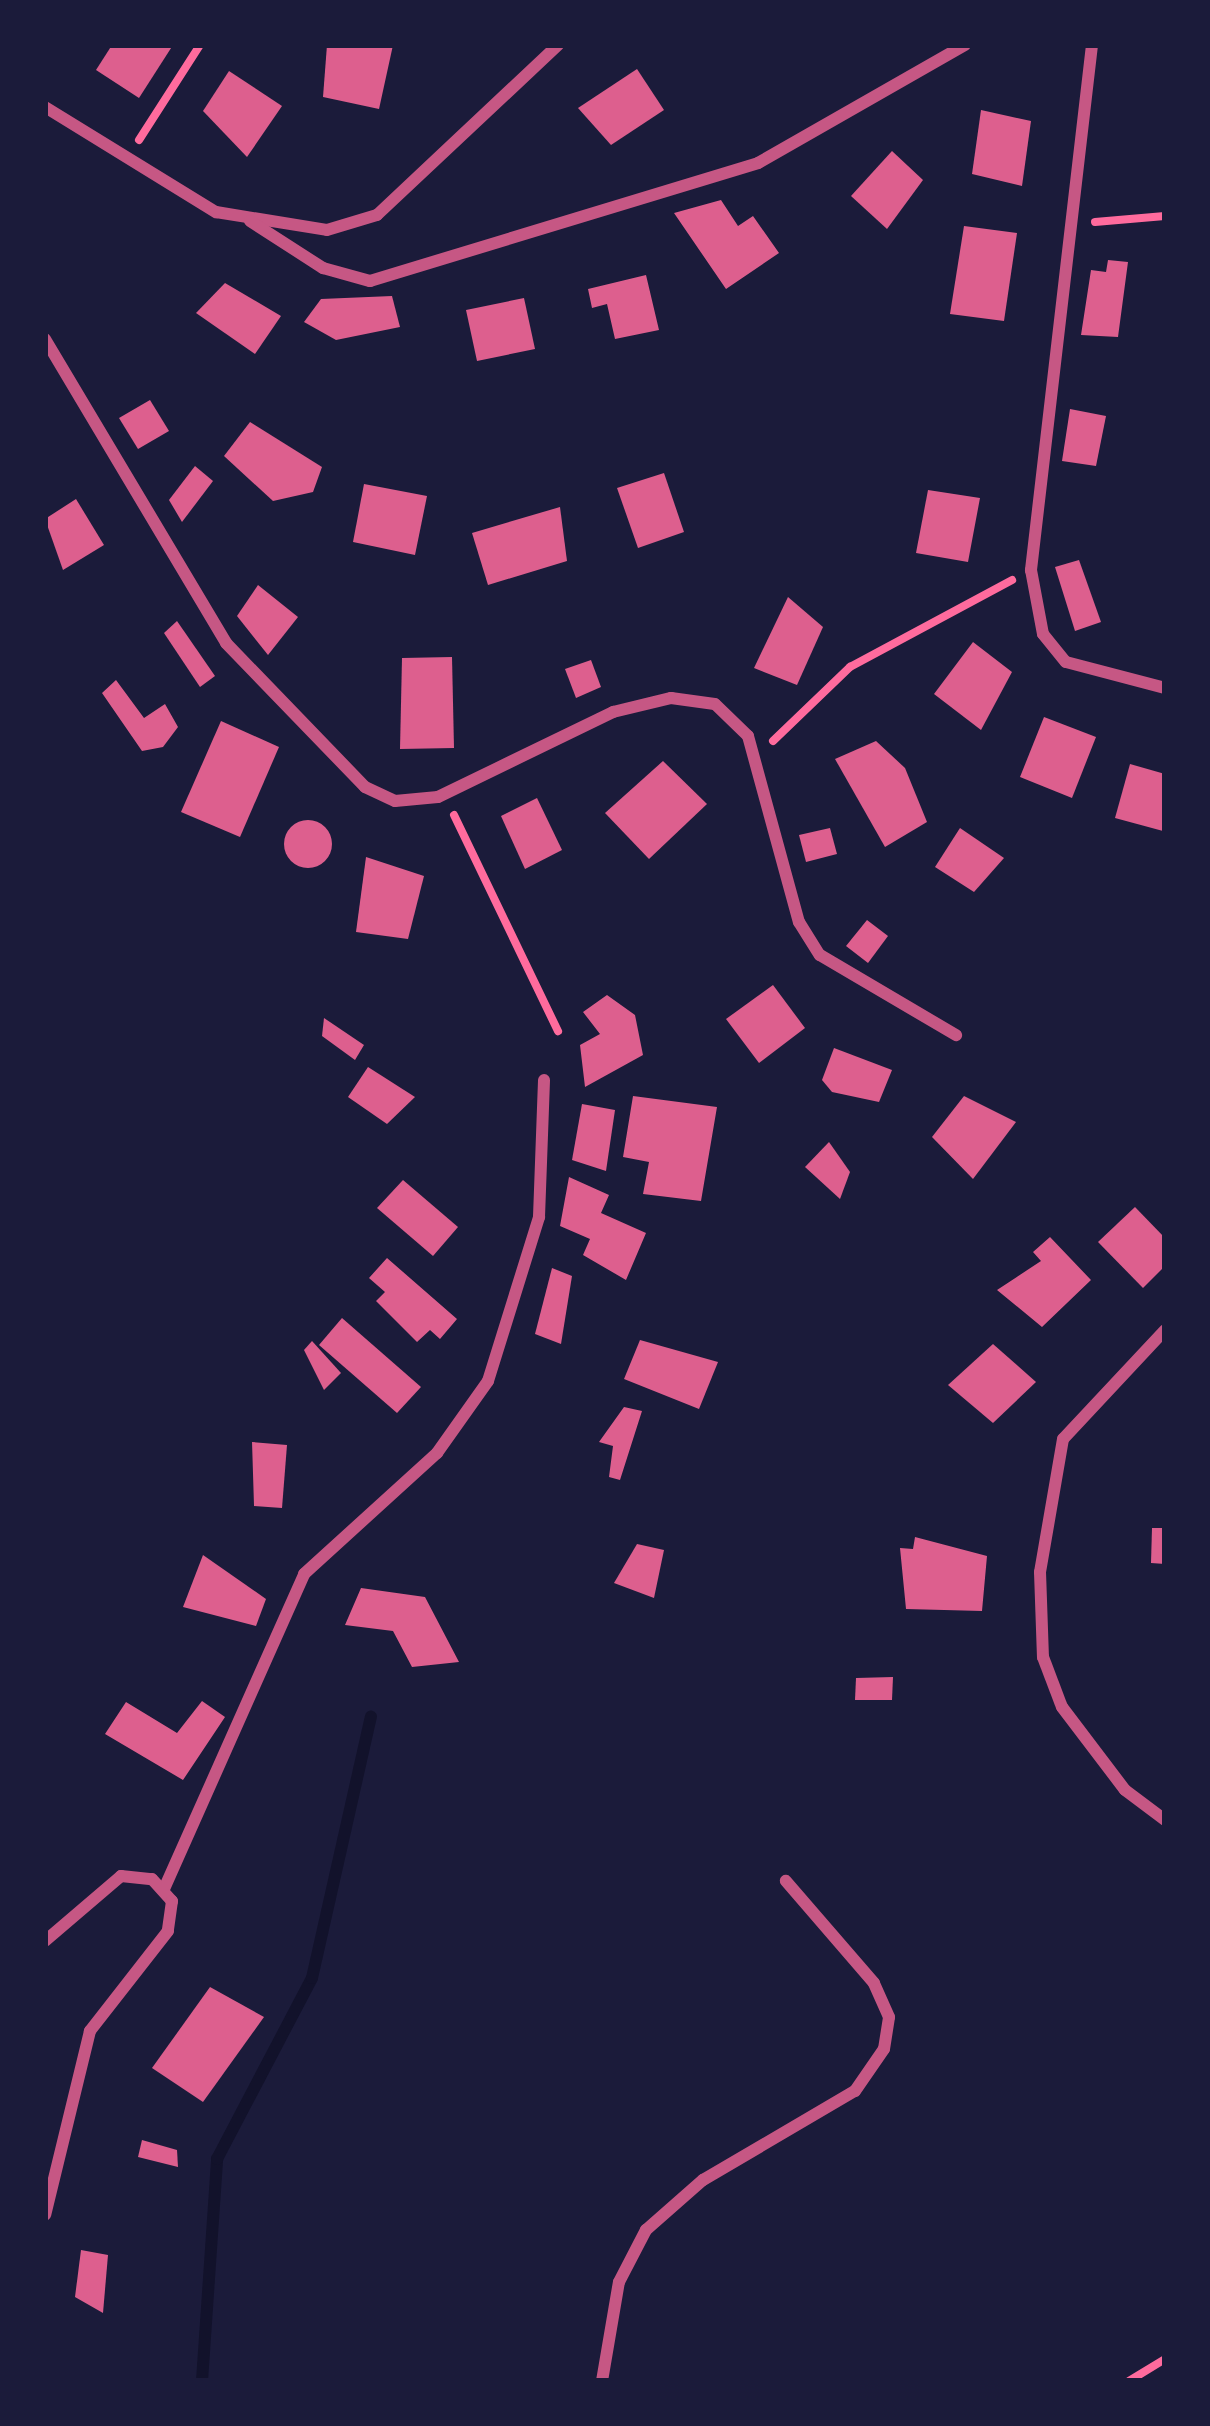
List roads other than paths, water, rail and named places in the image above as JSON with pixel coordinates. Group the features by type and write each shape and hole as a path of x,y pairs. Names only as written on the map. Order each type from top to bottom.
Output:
{"street":[{"path":"250,221 327,230 377,215 558,45"},
{"path":"45,107 125,161 250,221 323,268 370,281 758,163 965,45"},
{"path":"1092,45 1031,570 1043,634 1066,662 1165,688"},
{"path":"45,339 226,644 365,788 395,800 438,797 613,712 671,698 730,712 755,758 799,922 820,955 956,1035"},
{"path":"45,2216 77,2065 112,1994 168,1931 164,1889 304,1574 437,1453 488,1381 539,1216 544,1080"},
{"path":"1165,1330 1063,1439 1045,1500 1041,1617 1062,1707 1125,1790 1165,1820"},
{"path":"45,1941 121,1876 164,1889"},
{"path":"602,2381 619,2282 646,2230 703,2180 855,2091 884,2049 889,2017 874,1982 786,1881"}],"waterway":[{"path":"202,2381 217,2159 312,1978 371,1717"}]}
